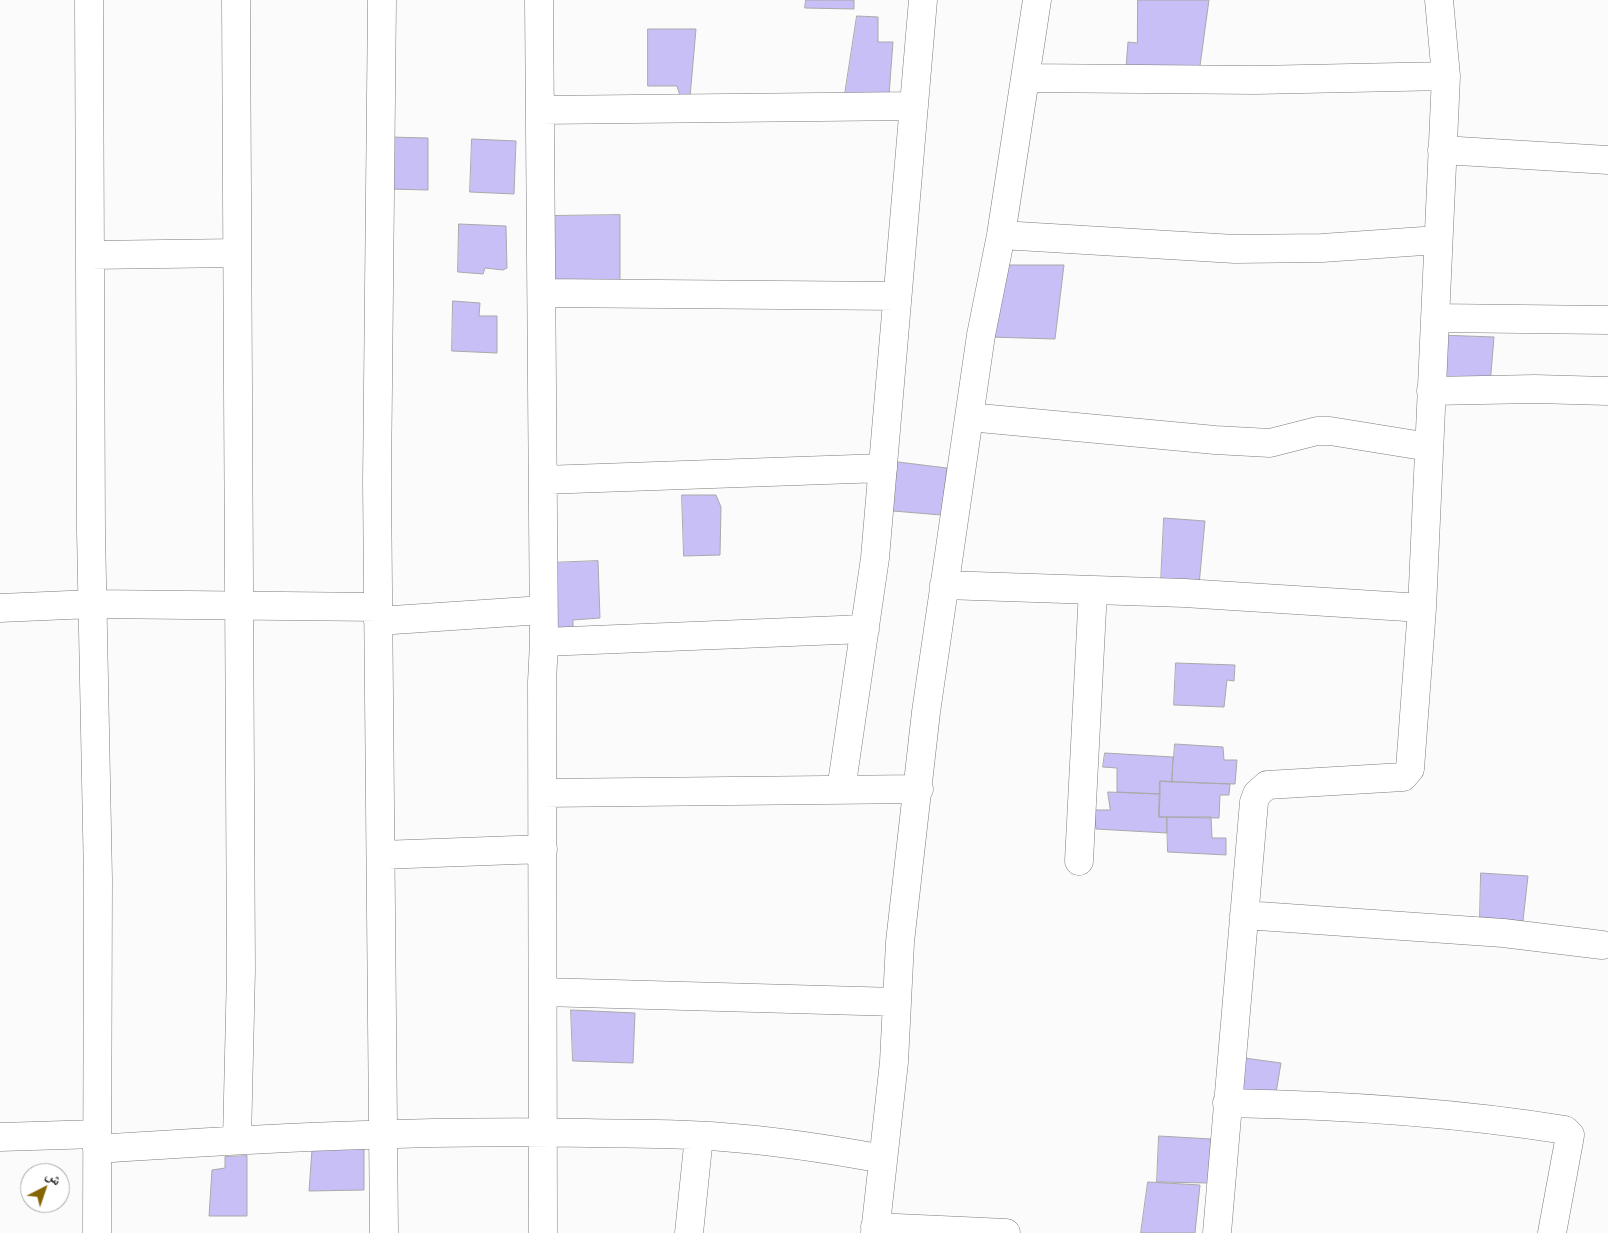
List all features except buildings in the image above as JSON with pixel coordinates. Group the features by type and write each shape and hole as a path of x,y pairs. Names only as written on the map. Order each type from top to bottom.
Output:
{"street":[{"path":"89,0 92,604 98,879 97,1233"},
{"path":"236,0 241,970 237,1140"},
{"path":"382,0 377,482 384,1233"},
{"path":"539,0 544,610 542,682 543,1233"},
{"path":"841,790 876,558 924,0"},
{"path":"1006,1233 875,1230 894,1062 900,942 926,712 981,335 1001,234 1037,0"},
{"path":"1217,1233 1254,802 1262,789 1268,785 1403,777 1410,769 1422,608 1446,76 1439,0"},
{"path":"1025,78 1256,80 1446,76"},
{"path":"540,110 914,106"},
{"path":"1442,150 1608,160"},
{"path":"1001,234 1235,249 1322,248 1438,240"},
{"path":"90,255 237,253"},
{"path":"542,293 898,296"},
{"path":"1435,318 1608,320"},
{"path":"1431,391 1535,389 1608,391"},
{"path":"969,417 1216,440 1270,443 1317,432 1330,431 1428,447"},
{"path":"543,480 883,468"},
{"path":"944,584 1271,598 1422,608"},
{"path":"1080,861 1093,590"},
{"path":"0,608 92,604 239,607 378,614 544,610"},
{"path":"544,642 865,629"},
{"path":"543,793 918,789"},
{"path":"381,856 543,849"},
{"path":"1244,915 1503,933 1602,946"},
{"path":"544,992 897,1002"},
{"path":"1227,1103 1282,1104 1431,1113 1565,1130 1570,1135 1552,1233"},
{"path":"0,1137 97,1141 237,1140 383,1134 543,1132 699,1136 814,1146 883,1159"},
{"path":"689,1233 699,1136"}]}
